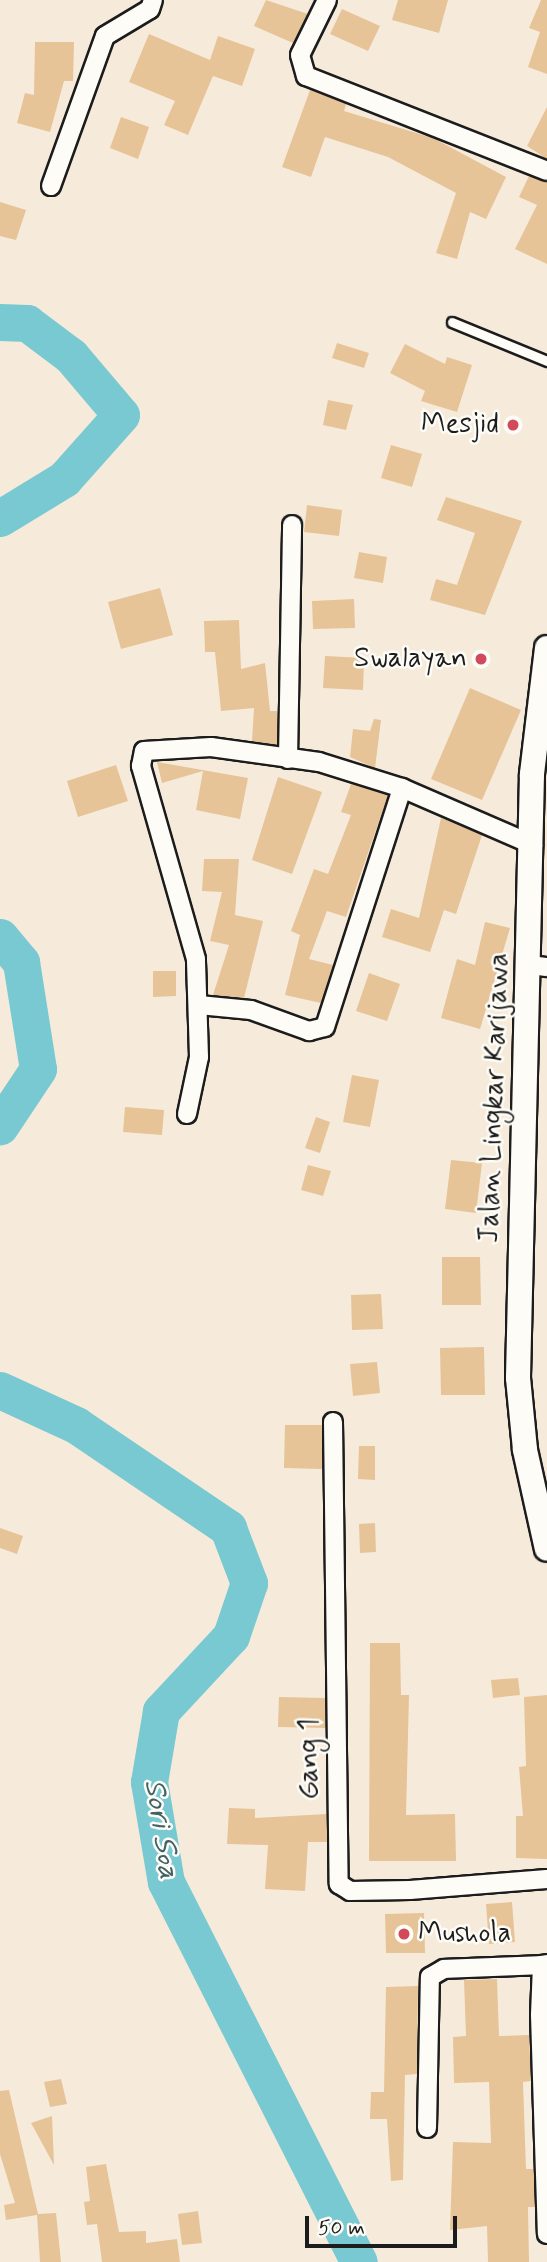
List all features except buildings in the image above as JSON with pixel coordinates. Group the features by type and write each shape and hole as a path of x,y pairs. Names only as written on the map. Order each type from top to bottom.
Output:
{"main road":[{"name":"Jalan Lingkar Karijawa","path":"547,648 531,774 539,966 520,1141 519,1378 525,1450 547,1549"}],"street":[{"path":"51,187 105,36 150,9 153,0"},
{"path":"327,0 300,55 306,76 547,171"},
{"path":"288,759 292,525"},
{"path":"187,1114 199,1057 199,1005 188,922 140,757 151,748 191,746 319,762 402,788 533,845"},
{"path":"199,1005 251,1010 309,1031 325,1027 402,788"},
{"name":"Gang 1","path":"333,1422 339,1884 350,1891 410,1890 547,1879"},
{"path":"427,2128 430,1977 444,1969 545,1964 547,2234"}],"lane":[{"path":"453,322 547,361"}],"waterway":[{"name":"Sori Soa","path":"0,322 27,323 71,356 121,415 64,479 0,518"},
{"name":"Sori Soa","path":"0,937 21,962 38,1069 0,1126"},
{"name":"Sori Soa","path":"0,1390 76,1425 228,1528 249,1583 231,1636 161,1711 149,1782 166,1882 359,2262"}],"place":[{"name":"Mesjid","path":"513,425"},
{"name":"Swalayan","path":"481,659"},
{"name":"Mushola","path":"404,1934"}]}
